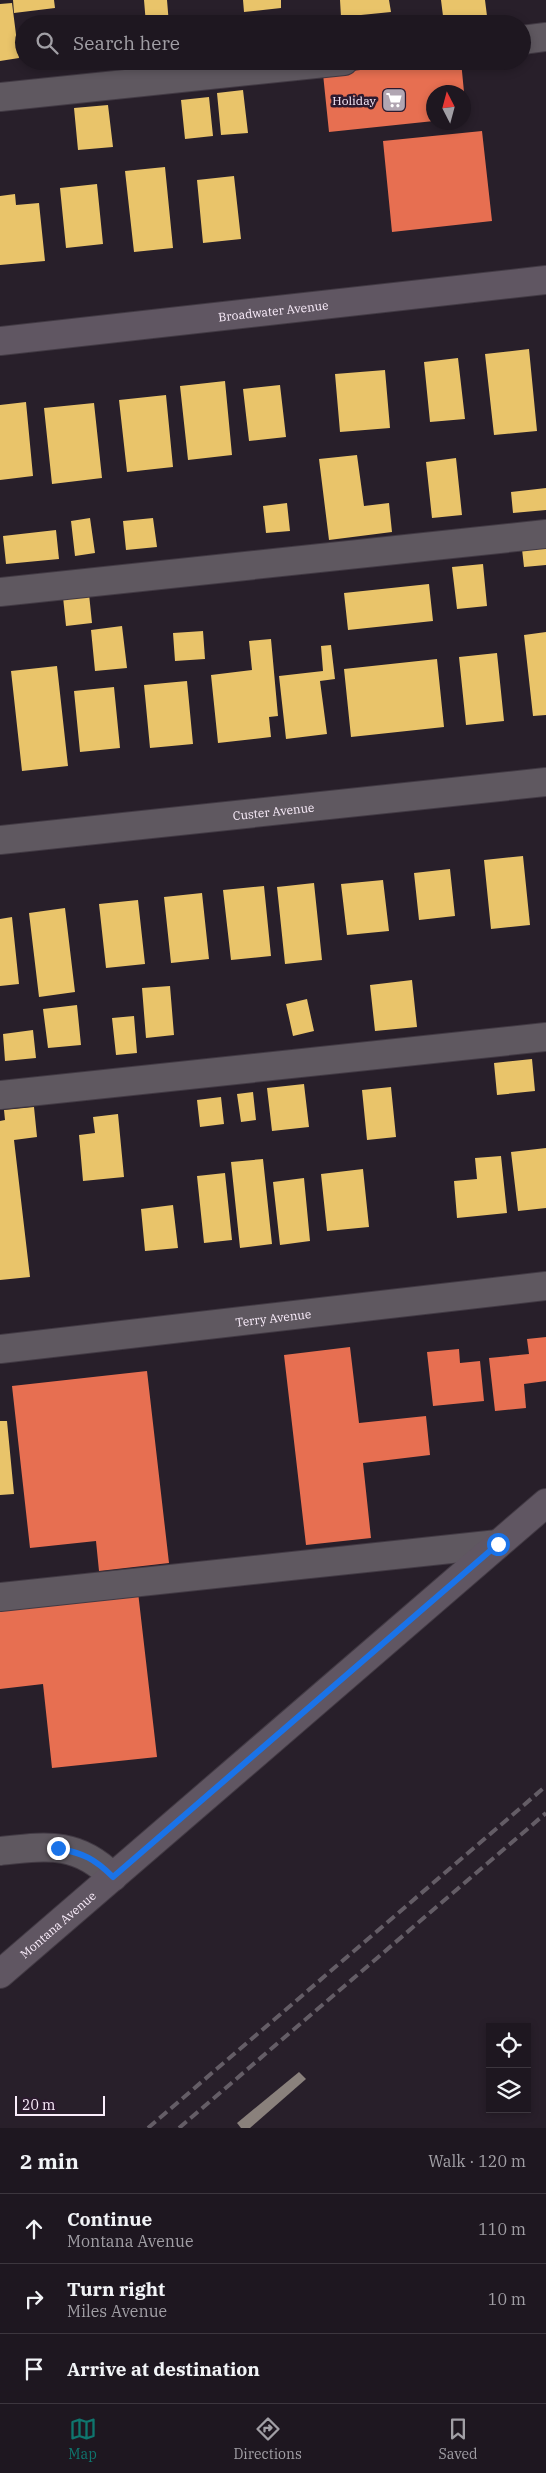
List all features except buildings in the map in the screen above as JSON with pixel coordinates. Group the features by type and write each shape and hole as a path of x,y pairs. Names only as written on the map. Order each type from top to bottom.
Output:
{"main road":[{"name":"Broadwater Avenue","path":"0,341 546,280"},
{"name":"Montana Avenue","path":"0,1974 546,1503"}],"street":[{"path":"531,39 546,37"},
{"path":"0,97 258,70"},
{"path":"0,592 546,534"},
{"name":"Custer Avenue","path":"0,840 546,782"},
{"path":"0,1095 546,1037"},
{"name":"Terry Avenue","path":"0,1349 546,1286"},
{"path":"0,1597 498,1544"},
{"path":"0,1851 58,1848 84,1854 99,1863 113,1877"}],"railway":[{"path":"148,2128 546,1786"},
{"path":"179,2128 546,1813"}],"place":[{"name":"Holiday","path":"394,100"}],"route":[{"path":"58,1848 84,1854 99,1863 113,1877 498,1544"}]}
